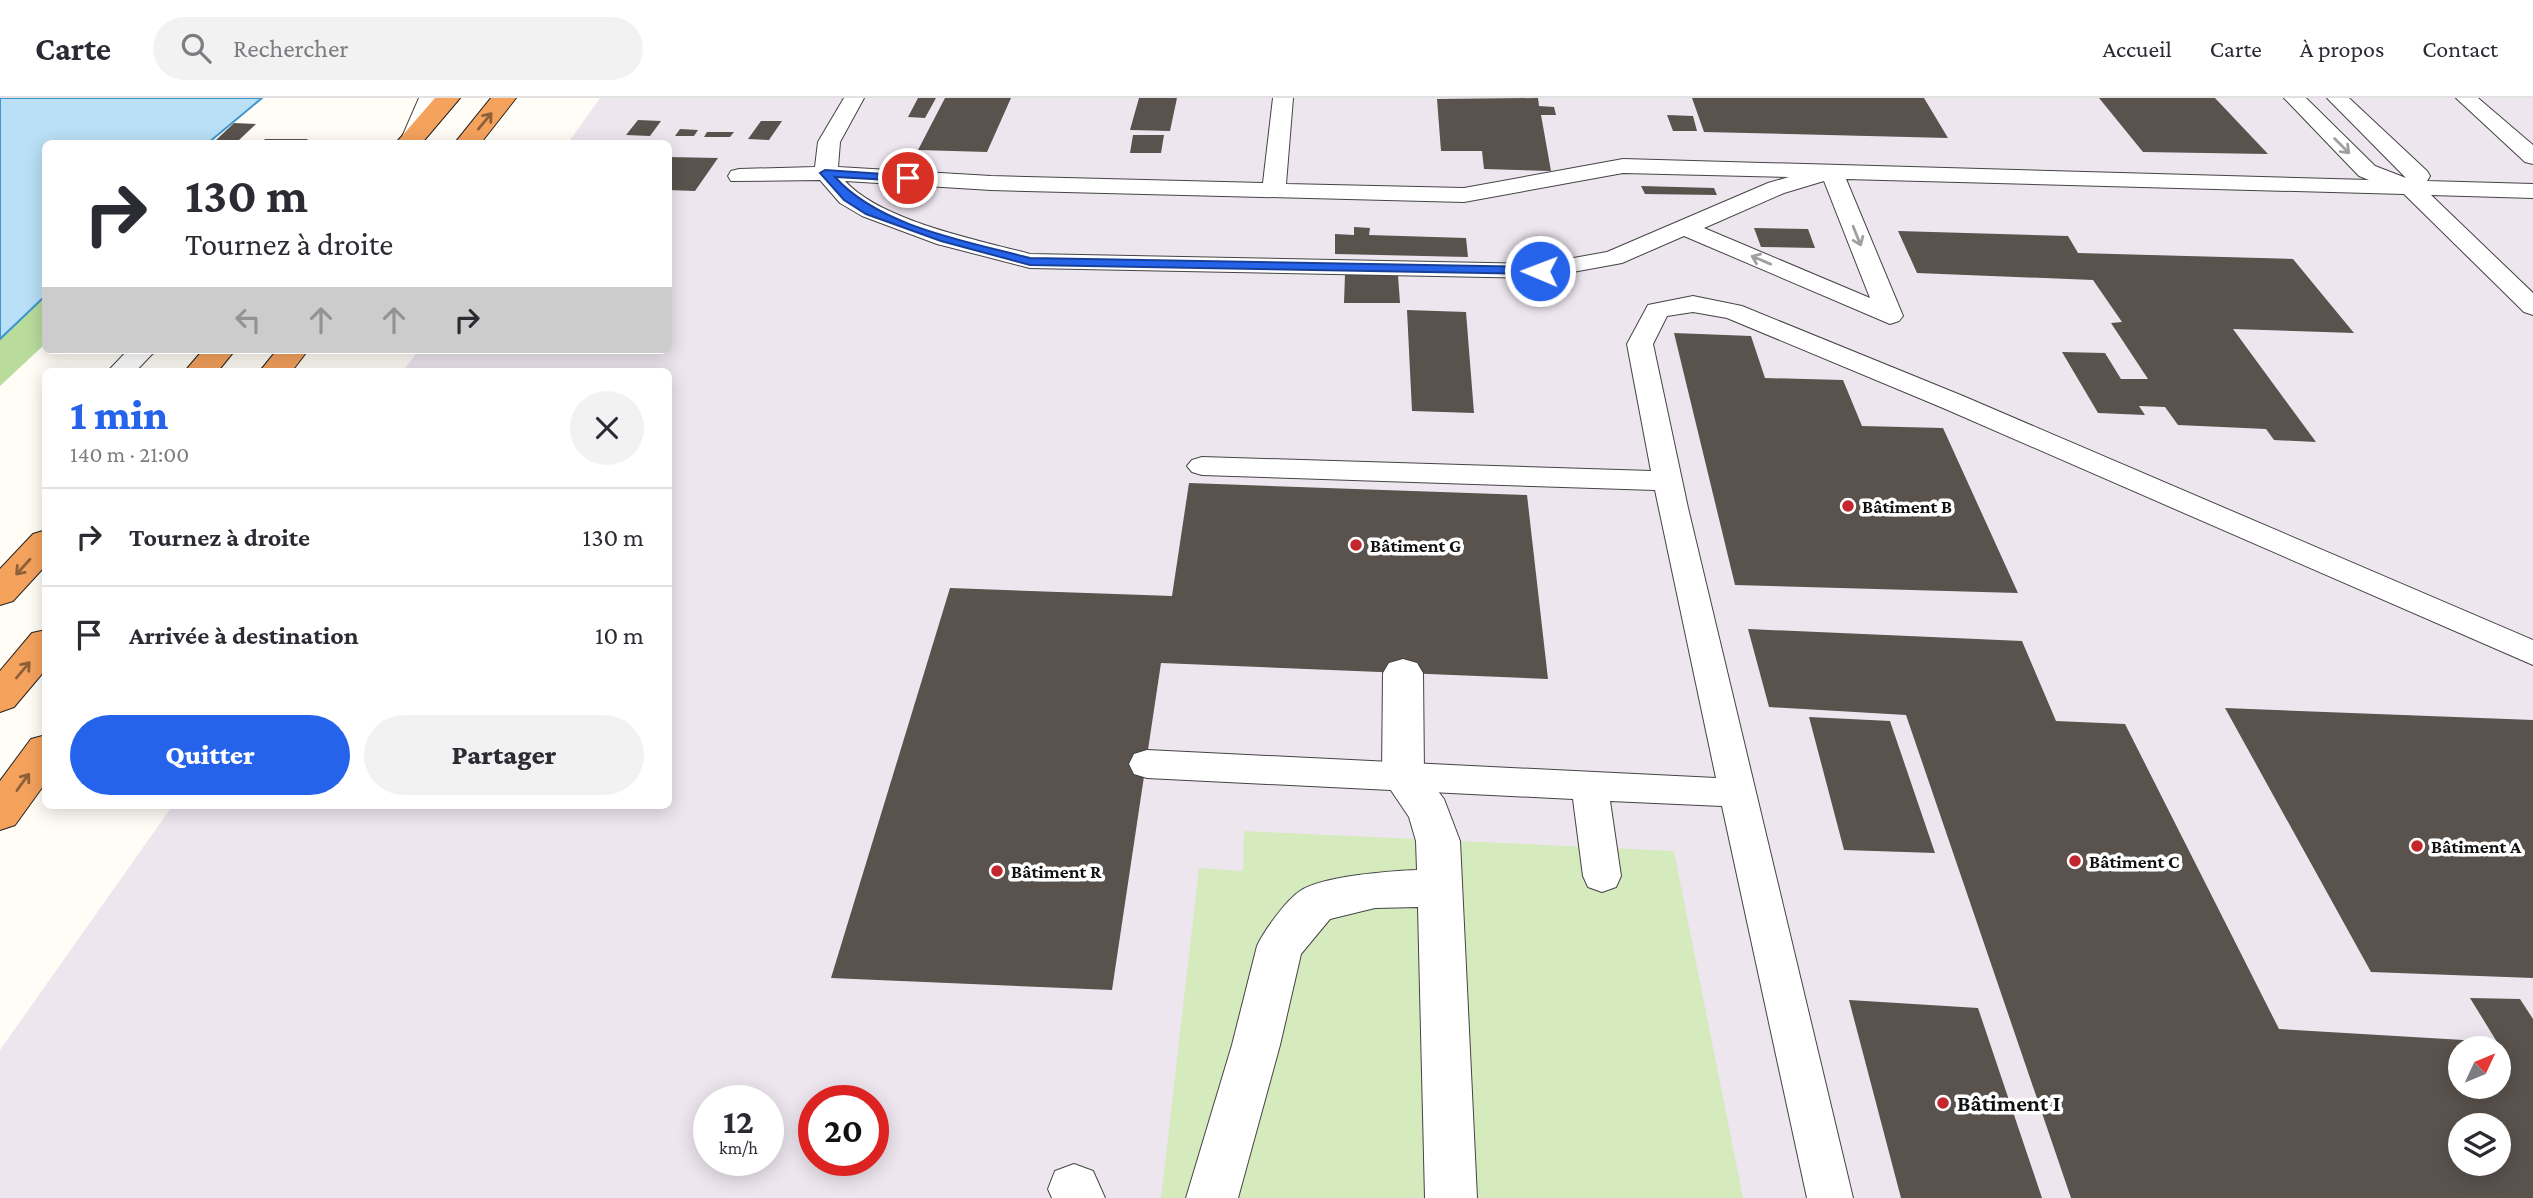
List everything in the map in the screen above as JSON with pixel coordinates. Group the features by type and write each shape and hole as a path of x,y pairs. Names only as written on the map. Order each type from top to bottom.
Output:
{"highway":[{"path":"410,140 449,98"},
{"path":"469,140 504,98"},
{"path":"204,368 216,354"},
{"path":"278,368 290,354"},
{"path":"0,592 42,546"},
{"path":"0,696 42,648"},
{"path":"0,813 42,755"}],"street":[{"path":"1403,673 1404,777 1429,811 1438,841 1451,1198"},
{"path":"1213,1197 1256,1045 1280,946 1317,904 1375,890 1440,888"}],"lane":[{"path":"410,140 429,98"},
{"path":"854,98 829,142 825,173 848,198 870,211 945,239 1030,261 1540,271 1613,258 1776,188 1832,172"},
{"path":"1274,190 1283,98"},
{"path":"2294,98 2367,171 2410,187 2533,307"},
{"path":"2337,98 2419,176 2410,187"},
{"path":"2466,98 2533,156"},
{"path":"738,176 825,173 991,183 1464,195 1593,169 1623,166 2533,191"},
{"path":"1682,227 1890,316 1832,172"},
{"path":"1830,1198 1668,481 1640,345 1657,310 1693,304 1733,311 1953,402 2533,653"},
{"path":"124,368 139,354"},
{"path":"1202,466 1668,481"},
{"path":"1147,764 1738,793"},
{"path":"1590,785 1602,876"}],"shaded area":[{"path":"600,98 2533,98 2533,1198 0,1198 0,1050 170,809 672,809 672,368 405,368 416,354 672,354 672,140 570,140"}],"green space":[{"path":"42,299 42,347 0,386 0,339"},
{"path":"1244,831 1674,851 1743,1198 1161,1198 1199,868 1243,871"}],"water":[{"path":"0,98 262,98 212,140 42,140 42,299 0,339"}],"building":[{"path":"918,98 936,98 925,118 908,117"},
{"path":"945,98 1011,98 987,152 918,150"},
{"path":"1139,98 1177,98 1170,131 1130,130"},
{"path":"1538,98 1539,106 1554,107 1556,115 1541,115 1551,171 1484,169 1482,151 1441,151 1437,99"},
{"path":"1692,98 1924,98 1948,138 1704,132"},
{"path":"2099,98 2215,98 2268,154 2143,152"},
{"path":"1667,115 1693,116 1697,131 1673,131"},
{"path":"638,120 661,121 650,136 626,135"},
{"path":"761,121 782,121 769,140 748,139"},
{"path":"234,123 256,124 239,140 216,140"},
{"path":"680,129 698,130 694,136 675,136"},
{"path":"707,132 734,132 730,137 704,137"},
{"path":"1133,135 1164,135 1161,153 1130,153"},
{"path":"265,139 308,139 307,140"},
{"path":"672,157 718,158 695,191 672,190"},
{"path":"1641,186 1714,188 1717,195 1645,194"},
{"path":"1354,227 1370,228 1369,235 1466,238 1468,257 1335,254 1335,234 1354,235"},
{"path":"1754,228 1808,229 1815,248 1761,247"},
{"path":"1898,231 2068,236 2078,253 2293,259 2354,333 2233,329 2316,442 2274,440 2266,429 2178,425 2165,407 2139,406 2145,415 2098,413 2062,352 2105,353 2121,379 2148,379 2111,323 2122,322 2093,280 1917,273"},
{"path":"1345,274 1398,275 1400,303 1344,303"},
{"path":"1407,310 1466,312 1474,413 1412,411"},
{"name":"Bâtiment B","path":"1674,333 1751,336 1765,378 1843,380 1862,426 1943,428 2018,593 1735,585"},
{"name":"Bâtiment R","path":"1189,483 1527,495 1548,679 1161,663 1112,990 831,978 950,588 1172,596"},
{"name":"Bâtiment C","path":"1748,629 2022,641 2056,721 2125,724 2279,1029 2448,1039 2448,1099 2511,1099 2511,1036 2493,1036 2470,998 2520,999 2533,1019 2533,1198 2071,1198 1906,715 1769,707"},
{"name":"Bâtiment A","path":"2225,708 2533,720 2533,978 2371,972"},
{"path":"1809,717 1890,721 1935,853 1844,850"},
{"name":"Bâtiment I","path":"1849,1000 1978,1008 2042,1198 1901,1198"}],"place":[{"name":"Bâtiment B","path":"1848,506"},
{"name":"Bâtiment G","path":"1356,545"},
{"name":"Bâtiment A","path":"2417,846"},
{"name":"Bâtiment C","path":"2075,861"},
{"name":"Bâtiment R","path":"997,871"},
{"name":"Bâtiment I","path":"1943,1103"}],"route":[{"path":"908,178 825,173 848,198 870,211 945,239 1030,261 1540,271"}]}
